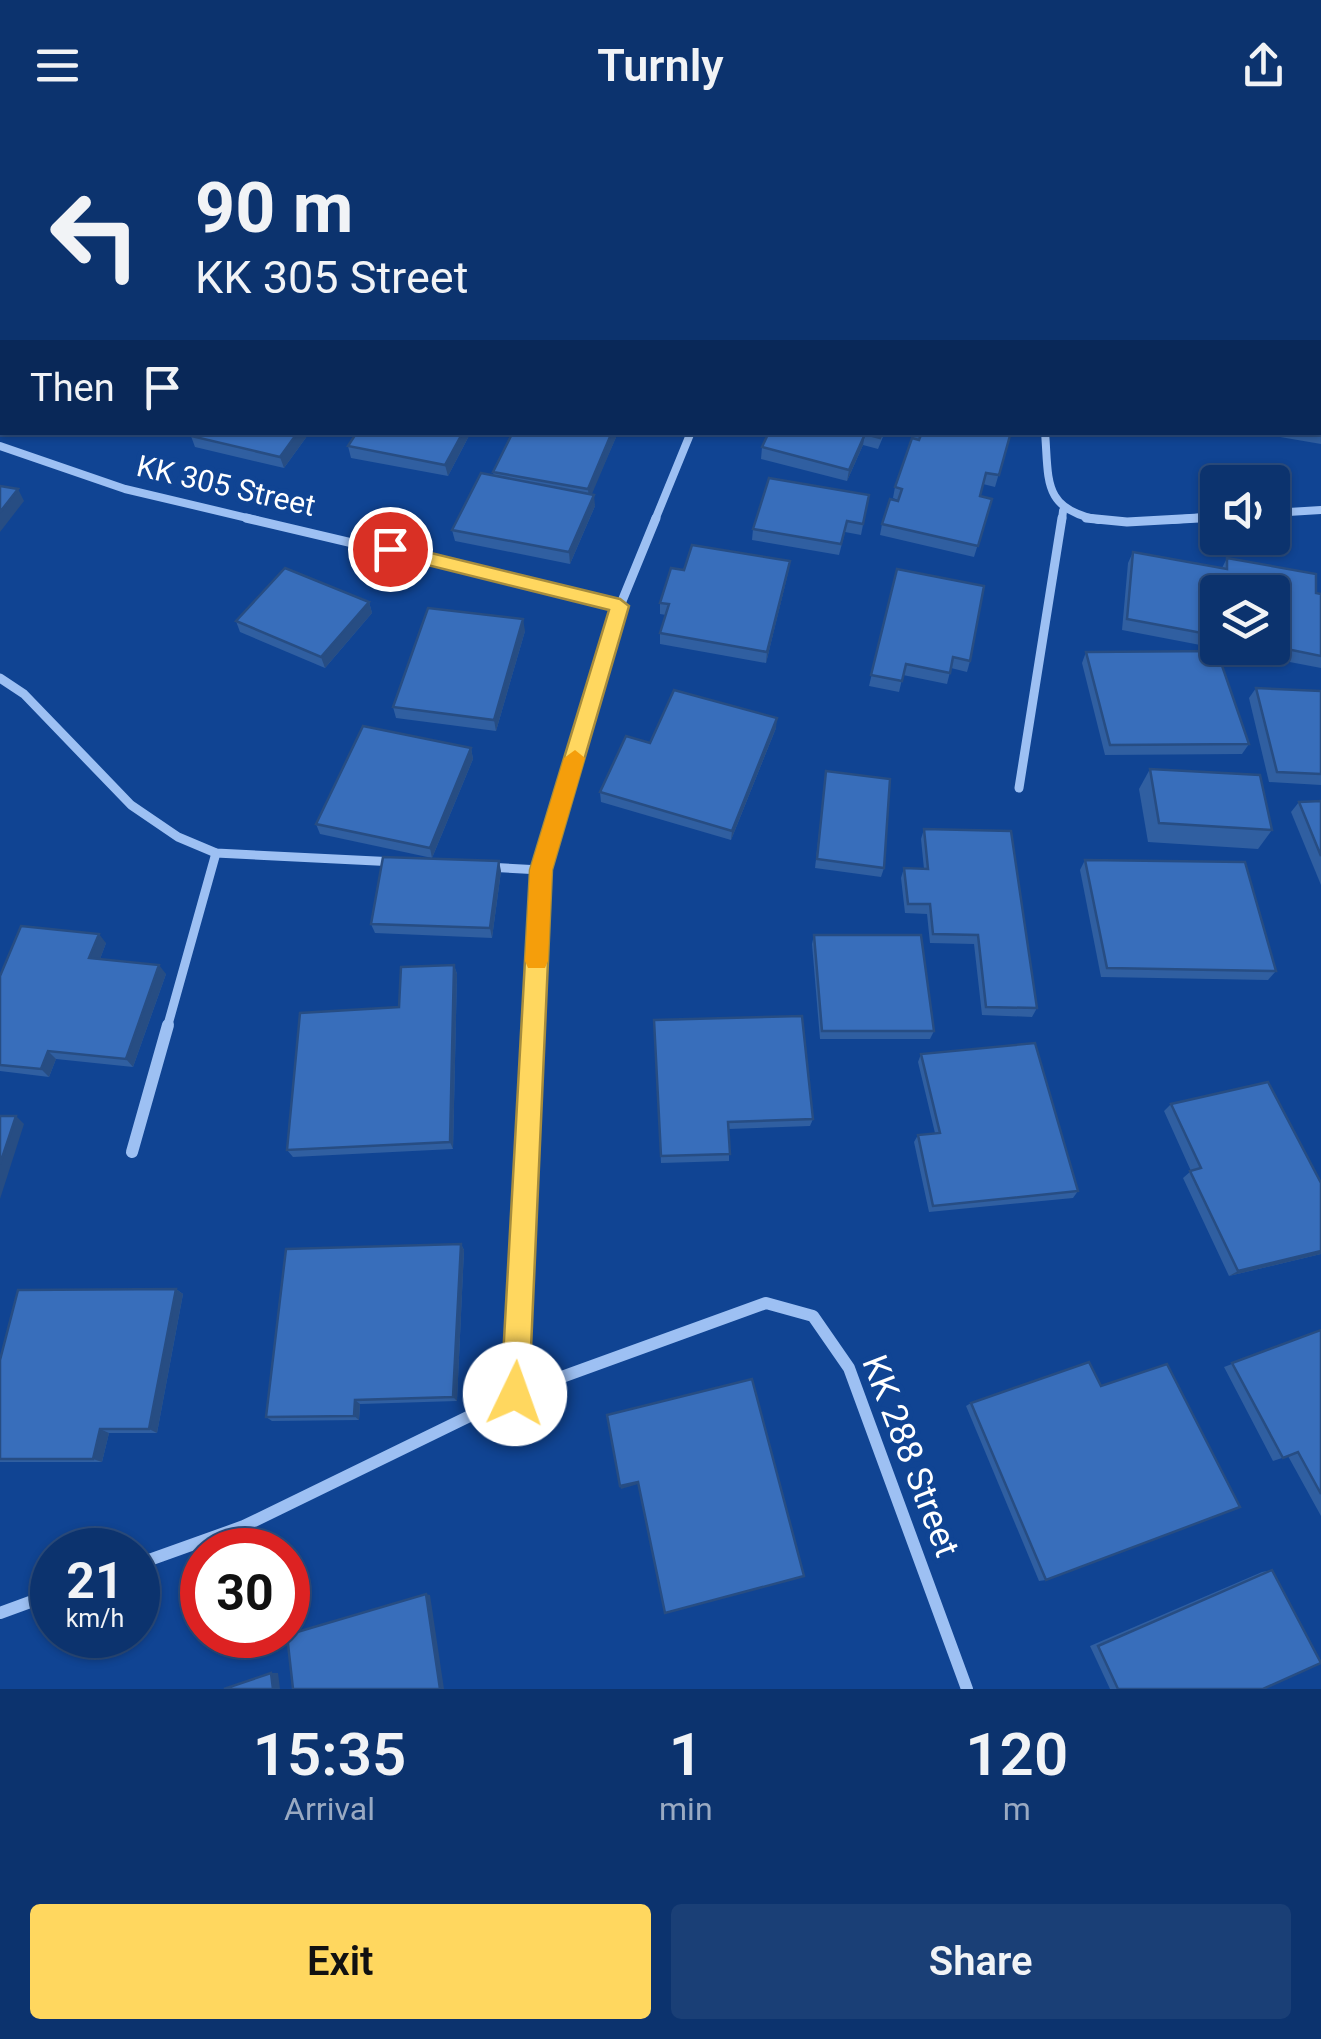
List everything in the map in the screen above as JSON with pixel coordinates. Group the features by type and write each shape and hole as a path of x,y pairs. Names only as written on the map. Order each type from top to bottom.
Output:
{"street":[{"path":"515,1394 541,870 620,606 689,435"},
{"path":"1045,435 1052,494 1063,511 1096,522 1200,517"},
{"name":"KK 305 Street","path":"0,446 125,489 620,606"},
{"path":"1290,512 1321,510"},
{"path":"1020,788 1063,511"},
{"path":"0,678 24,694 130,805 178,838 216,853 408,863"},
{"path":"132,1152 216,853"},
{"path":"465,866 541,870"},
{"name":"KK 288 Street","path":"160,1556 244,1526 515,1394 766,1303 813,1316 849,1368 968,1689"},
{"path":"0,1613 30,1602"}],"building":[{"path":"192,435 296,435 280,457"},
{"path":"355,435 461,435 445,465 348,446"},
{"path":"512,435 611,435 588,489 493,472"},
{"path":"768,435 865,435 849,470 762,447"},
{"path":"921,435 1010,435 999,475 986,473 980,496 992,499 978,546 882,524 890,499 898,501 902,489 895,487 912,438 919,440"},
{"path":"481,473 594,495 569,552 452,530"},
{"path":"769,478 869,495 863,524 847,521 841,544 753,529"},
{"path":"0,486 18,489 0,512"},
{"path":"692,545 790,561 767,652 660,633 669,604 660,603 671,568 684,570"},
{"path":"1133,552 1227,569 1227,558 1316,574 1316,593 1321,594 1321,656 1290,650 1290,575 1200,575 1200,633 1127,619"},
{"path":"285,568 369,602 321,657 236,621"},
{"path":"897,569 984,586 970,661 953,657 950,673 906,664 902,681 871,675"},
{"path":"428,608 523,619 494,720 393,707"},
{"path":"1200,651 1200,665 1222,665 1249,744 1110,745 1086,652"},
{"path":"1256,688 1321,691 1321,774 1277,772"},
{"path":"674,690 777,718 732,831 600,792 626,736 650,743"},
{"path":"363,726 471,748 430,848 316,824"},
{"path":"1150,769 1260,775 1272,830 1159,823"},
{"path":"826,771 890,779 884,868 817,859"},
{"path":"1321,801 1321,856 1299,802"},
{"path":"924,829 1011,831 1037,1008 986,1007 978,935 933,934 930,904 908,904 904,868 928,869"},
{"path":"383,857 499,861 490,928 371,924"},
{"path":"1085,860 1245,862 1276,971 1107,968"},
{"path":"21,926 99,934 89,958 159,965 126,1059 48,1051 41,1069 0,1065 0,976"},
{"path":"814,935 921,935 934,1031 822,1031"},
{"path":"454,965 450,1142 287,1150 300,1013 399,1007 401,967"},
{"path":"802,1016 813,1119 728,1122 730,1154 661,1156 654,1020"},
{"path":"1035,1043 1078,1191 933,1206 918,1135 940,1133 921,1054"},
{"path":"1268,1082 1321,1183 1321,1251 1238,1271 1190,1171 1201,1168 1171,1104"},
{"path":"0,1116 16,1116 0,1164"},
{"path":"461,1244 453,1397 355,1400 354,1416 266,1417 286,1249"},
{"path":"176,1289 149,1429 100,1429 93,1459 0,1459 0,1360 18,1290"},
{"path":"1321,1330 1321,1494 1298,1452 1283,1458 1232,1363"},
{"path":"1089,1362 1101,1386 1167,1364 1240,1507 1046,1580 971,1403"},
{"path":"752,1379 804,1576 665,1613 638,1482 620,1486 607,1415"},
{"path":"1272,1570 1321,1663 1263,1689 1118,1689 1098,1646"},
{"path":"426,1594 440,1689 293,1689 290,1658 310,1658 310,1628"},
{"path":"271,1673 273,1689 224,1689"}],"slow traffic":[{"path":"537,961 541,870 575,758"}],"route":[{"path":"390,549 620,606 541,870 515,1394"}]}
